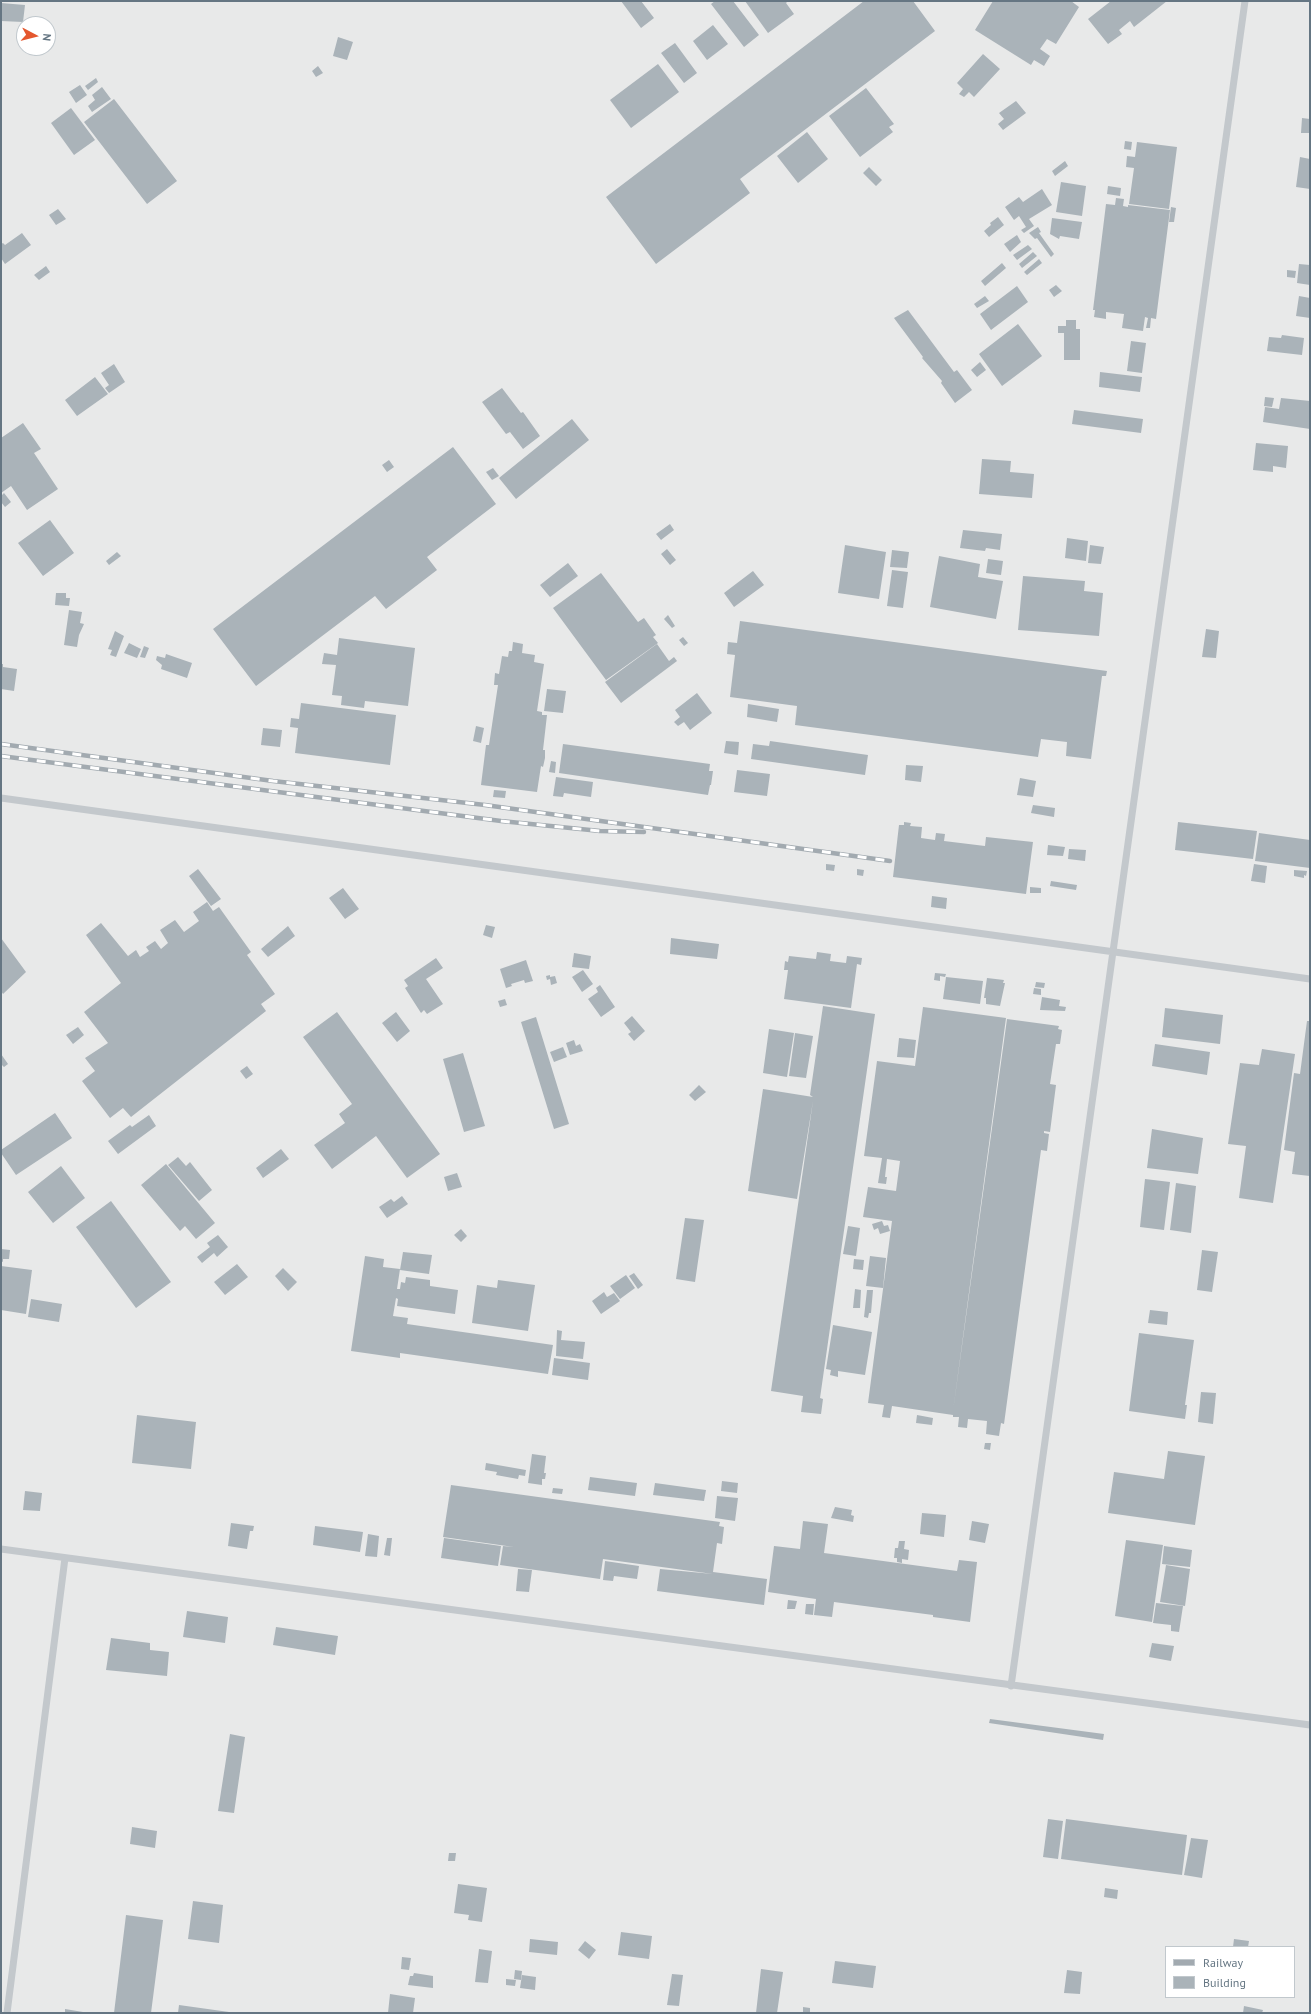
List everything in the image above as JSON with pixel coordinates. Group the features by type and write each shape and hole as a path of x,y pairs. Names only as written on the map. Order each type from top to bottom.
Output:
{"lane":[{"path":"1011,1686 1245,1"},
{"path":"1,798 1310,979"},
{"path":"1,1549 1310,1725"},
{"path":"8,2013 65,1558"}],"shaded area":[{"path":"1,1 1310,1 1310,2013 1,2013"}],"building":[{"path":"621,1 641,1 654,18 641,28"},
{"path":"715,1 733,1 759,35 744,47 711,4"},
{"path":"745,1 788,1 786,3 794,14 768,33"},
{"path":"864,1 913,1 935,31 740,179 750,193 656,264 606,197"},
{"path":"993,1 1071,1 1079,7 1056,44 1047,39 1040,49 1050,56 1044,66 1034,60 1031,65 975,30"},
{"path":"1111,1 1167,1 1134,27 1130,21 1119,30 1122,34 1108,44 1088,19"},
{"path":"1,3 25,5 24,16 16,16 16,22 1,21"},
{"path":"713,25 728,44 707,60 693,41"},
{"path":"338,37 353,42 347,60 333,56"},
{"path":"675,43 697,73 684,83 661,53"},
{"path":"983,54 1000,69 974,97 969,92 964,97 959,94 963,89 957,83"},
{"path":"658,64 679,92 631,128 610,100"},
{"path":"318,66 323,73 316,77 312,71"},
{"path":"96,78 98,82 88,90 85,86"},
{"path":"80,85 87,95 76,103 69,92"},
{"path":"102,87 111,99 92,112 88,106 95,100 92,95"},
{"path":"866,88 894,124 889,127 893,132 860,157 829,116"},
{"path":"114,99 177,181 147,204 84,122"},
{"path":"1016,101 1026,113 1003,130 998,124 1004,119 999,113"},
{"path":"71,108 95,140 74,155 51,123"},
{"path":"1302,118 1310,119 1310,133 1301,133"},
{"path":"807,132 828,159 798,183 777,156"},
{"path":"1125,141 1132,142 1131,150 1124,149"},
{"path":"1137,142 1177,147 1169,209 1129,204 1134,168 1126,167 1127,156 1135,157"},
{"path":"1300,157 1310,159 1310,189 1296,187"},
{"path":"1065,161 1068,166 1055,176 1052,171"},
{"path":"869,167 882,180 876,186 863,173"},
{"path":"1061,182 1086,186 1082,216 1056,212"},
{"path":"1108,186 1121,188 1120,196 1107,194"},
{"path":"1042,189 1052,205 1029,219 1034,226 1024,233 1021,230 1026,227 1019,216 1014,220 1005,207 1019,197 1023,202"},
{"path":"1116,198 1124,199 1123,206 1128,207 1128,205 1170,210 1156,319 1151,318 1150,328 1146,328 1148,318 1145,317 1143,331 1122,328 1124,314 1106,312 1106,319 1094,317 1095,310 1093,310 1106,204 1115,205"},
{"path":"1171,207 1176,208 1174,222 1169,222"},
{"path":"58,209 66,219 56,225 49,215"},
{"path":"998,217 1004,225 989,237 984,231 991,225 990,223"},
{"path":"1052,218 1082,222 1079,239 1060,236 1059,239 1050,234"},
{"path":"1038,227 1041,232 1039,233 1054,254 1051,257 1037,238 1035,239 1029,233"},
{"path":"22,233 31,245 5,264 1,258 1,244 3,243 5,245"},
{"path":"1017,235 1021,242 1010,252 1004,244"},
{"path":"1028,245 1032,249 1017,260 1013,255"},
{"path":"1033,252 1037,256 1022,268 1019,264"},
{"path":"1039,259 1042,263 1027,275 1024,272"},
{"path":"1002,263 1006,268 985,286 981,281"},
{"path":"1299,264 1310,265 1310,285 1297,283"},
{"path":"46,266 50,272 39,280 34,275"},
{"path":"1287,270 1296,271 1295,278 1287,277"},
{"path":"1056,285 1062,291 1054,297 1049,290"},
{"path":"1017,286 1028,302 991,330 980,314"},
{"path":"985,296 989,301 977,308 974,304"},
{"path":"1299,296 1310,298 1310,318 1296,316"},
{"path":"908,310 954,372 957,370 972,390 955,403 941,383 942,381 922,358 923,357 894,318"},
{"path":"1066,320 1076,320 1076,329 1080,329 1080,360 1064,360 1064,333 1058,333 1058,326 1066,326"},
{"path":"1018,324 1042,356 1002,386 979,354"},
{"path":"1282,335 1304,338 1302,355 1267,351 1269,337 1281,338"},
{"path":"1131,341 1146,343 1142,373 1127,371"},
{"path":"980,362 986,370 977,377 971,370"},
{"path":"114,364 125,382 109,393 105,388 109,385 101,373"},
{"path":"1100,372 1142,377 1140,392 1099,387"},
{"path":"95,377 108,394 77,416 65,400"},
{"path":"502,388 521,413 523,412 540,436 523,449 510,432 506,434 482,402"},
{"path":"1265,397 1274,398 1272,407 1264,406"},
{"path":"1281,398 1310,401 1310,429 1263,422 1265,407 1279,409"},
{"path":"1074,410 1143,419 1141,433 1072,424"},
{"path":"572,419 589,440 516,499 499,478"},
{"path":"23,423 41,449 34,453 58,489 27,510 11,486 1,493 1,438"},
{"path":"1256,443 1288,446 1286,468 1273,466 1273,472 1253,470"},
{"path":"453,447 496,504 427,557 437,570 386,609 375,596 256,686 213,629"},
{"path":"982,459 1011,461 1010,472 1034,474 1032,498 979,494"},
{"path":"389,460 394,467 387,472 382,465"},
{"path":"493,468 499,476 492,480 486,472"},
{"path":"4,493 11,502 5,507 1,502 1,496"},
{"path":"50,520 74,553 43,576 18,543"},
{"path":"670,524 674,530 661,540 656,534"},
{"path":"963,530 1002,534 1000,550 986,548 985,551 960,548"},
{"path":"1067,538 1088,541 1086,561 1065,558"},
{"path":"845,545 886,552 879,599 838,593"},
{"path":"1090,545 1104,547 1101,564 1088,563"},
{"path":"667,549 676,560 670,565 661,554"},
{"path":"892,550 909,552 907,568 890,567"},
{"path":"117,552 121,556 109,565 106,561"},
{"path":"939,556 980,564 978,577 1003,581 996,619 930,607"},
{"path":"988,559 1003,561 1001,575 986,573"},
{"path":"568,563 578,576 550,597 540,585"},
{"path":"892,570 908,572 903,608 887,606"},
{"path":"753,571 764,585 734,607 724,593"},
{"path":"601,573 638,622 644,618 656,635 653,637 658,643 606,680 553,608"},
{"path":"1023,576 1085,581 1084,591 1103,593 1099,636 1018,630"},
{"path":"56,593 66,593 66,598 70,598 69,606 55,605"},
{"path":"69,610 82,612 80,623 84,624 79,635 77,647 64,645"},
{"path":"668,615 675,626 672,628 664,619"},
{"path":"740,621 1107,671 1106,676 1102,676 1091,759 1066,756 1067,742 1041,739 1038,757 795,725 797,706 730,697 735,655 727,654 728,642 737,643"},
{"path":"1206,629 1219,631 1216,658 1202,657"},
{"path":"115,631 124,636 116,657 110,655 112,650 108,649"},
{"path":"683,637 688,643 684,646 679,640"},
{"path":"339,638 415,648 408,706 365,701 364,708 341,705 342,696 332,695 336,665 322,664 324,653 337,655"},
{"path":"513,642 523,644 522,653 535,655 534,662 544,664 537,711 542,712 542,715 547,715 543,750 545,750 545,758 543,767 541,766 537,792 481,785 486,745 489,745 498,685 494,685 495,673 499,674 502,656 508,657 509,651 512,651"},
{"path":"129,643 141,649 137,658 124,653"},
{"path":"657,644 669,661 674,657 677,661 621,703 605,682"},
{"path":"144,646 149,648 145,658 140,657"},
{"path":"166,654 192,663 187,678 161,669 162,665 156,660 157,656 165,658"},
{"path":"1,664 3,664 3,667 17,669 14,691 1,689"},
{"path":"547,689 566,691 563,713 544,711"},
{"path":"697,693 712,713 690,730 684,722 678,726 674,722 680,717 675,710"},
{"path":"301,703 396,715 390,765 295,753 298,728 290,727 291,718 299,719"},
{"path":"748,704 779,709 777,722 747,717"},
{"path":"476,726 484,728 481,743 473,741"},
{"path":"263,728 282,730 280,747 261,745"},
{"path":"726,741 739,742 738,755 724,753"},
{"path":"770,741 868,755 865,775 751,759 753,744 769,746"},
{"path":"563,744 710,764 709,771 713,771 708,795 559,773"},
{"path":"551,761 556,762 555,773 549,772"},
{"path":"906,765 923,766 921,782 905,780"},
{"path":"737,770 770,774 767,796 734,792"},
{"path":"556,777 593,782 591,797 564,793 563,797 553,796"},
{"path":"1020,778 1036,781 1033,797 1017,795"},
{"path":"494,790 506,791 505,798 493,797"},
{"path":"1033,805 1055,808 1054,817 1031,813"},
{"path":"904,822 911,823 910,826 922,827 921,838 935,840 936,833 945,834 944,841 985,846 986,837 1033,842 1026,894 893,877 899,825 904,825"},
{"path":"1178,822 1257,831 1253,859 1175,850"},
{"path":"1259,833 1310,840 1310,868 1255,861"},
{"path":"1048,845 1065,847 1063,856 1047,855"},
{"path":"1069,849 1086,850 1085,861 1068,859"},
{"path":"826,864 835,865 834,871 826,870"},
{"path":"1254,864 1267,866 1265,883 1251,881"},
{"path":"198,869 221,899 211,906 189,876"},
{"path":"857,869 864,870 863,876 857,875"},
{"path":"1294,870 1307,871 1306,876 1304,875 1304,878 1294,876"},
{"path":"1051,881 1077,885 1076,890 1050,886"},
{"path":"1030,887 1041,888 1041,893 1030,893"},
{"path":"343,888 359,909 345,919 329,898"},
{"path":"932,896 947,898 946,909 931,907"},
{"path":"207,902 213,911 219,907 251,952 247,955 275,994 261,1004 266,1011 131,1117 123,1108 110,1118 82,1081 95,1071 85,1058 108,1043 84,1012 121,983 86,935 101,923 128,956 136,950 140,957 149,951 146,947 155,941 161,949 168,943 160,930 175,920 184,932 199,921 193,912"},
{"path":"486,925 495,927 492,938 483,935"},
{"path":"288,926 295,936 268,957 261,949"},
{"path":"1,938 26,972 3,994 1,991"},
{"path":"671,938 719,944 717,959 670,954"},
{"path":"817,952 831,954 830,961 846,963 847,956 862,958 861,965 857,964 851,1008 784,999 788,970 784,970 785,961 788,962 789,956 816,959"},
{"path":"574,953 591,956 589,969 572,967"},
{"path":"436,958 443,968 426,979 443,1004 427,1014 424,1010 421,1013 405,988 408,986 404,980"},
{"path":"526,960 533,981 525,983 524,980 511,984 512,986 506,988 500,969"},
{"path":"583,970 593,984 582,992 572,977"},
{"path":"935,973 946,974 945,977 940,976 940,981 934,980"},
{"path":"550,975 550,977 555,976 557,983 551,985 550,979 547,980 546,976"},
{"path":"946,977 983,981 980,1004 943,999"},
{"path":"987,978 1004,980 1003,983 1005,983 1000,1006 986,1004 986,998 984,998"},
{"path":"1036,982 1045,983 1044,988 1035,987"},
{"path":"600,985 615,1007 601,1017 588,999 598,992 596,988"},
{"path":"1034,988 1041,989 1041,995 1033,994"},
{"path":"1042,997 1060,1000 1059,1006 1066,1007 1065,1011 1040,1010"},
{"path":"505,999 507,1005 500,1007 498,1001"},
{"path":"823,1006 875,1014 820,1398 823,1399 821,1414 801,1412 803,1396 771,1391 813,1101 797,1199 748,1191 763,1089 813,1097 810,1095"},
{"path":"923,1007 1006,1018 953,1411 1007,1019 1059,1026 1058,1029 1062,1030 1060,1044 1056,1044 1050,1084 1056,1085 1050,1132 1044,1131 1044,1133 1049,1134 1047,1151 1041,1150 1004,1424 1001,1423 999,1436 986,1434 987,1421 968,1419 967,1428 958,1427 959,1417 953,1417 953,1415 892,1406 890,1418 882,1417 884,1405 868,1403 892,1221 863,1217 868,1187 896,1191 900,1161 887,1159 885,1177 887,1177 886,1184 878,1183 882,1158 864,1156 877,1061 915,1066"},
{"path":"1165,1008 1223,1015 1220,1044 1162,1037"},
{"path":"337,1012 440,1154 407,1178 376,1136 332,1169 314,1145 345,1123 339,1114 352,1104 303,1037"},
{"path":"396,1012 410,1031 397,1042 382,1023"},
{"path":"632,1016 645,1031 634,1041 628,1034 631,1032 624,1023"},
{"path":"536,1017 569,1124 554,1129 521,1022"},
{"path":"1307,1021 1310,1021 1310,1176 1292,1174 1295,1152 1284,1150 1294,1073 1300,1074"},
{"path":"78,1027 84,1035 73,1044 66,1035"},
{"path":"769,1029 794,1033 787,1077 763,1073"},
{"path":"795,1033 813,1036 806,1078 789,1076"},
{"path":"899,1038 916,1040 914,1058 897,1057"},
{"path":"574,1040 576,1046 580,1044 583,1051 570,1055 566,1043"},
{"path":"1155,1044 1210,1052 1207,1075 1152,1066"},
{"path":"563,1047 567,1057 554,1062 550,1052"},
{"path":"1262,1049 1295,1054 1273,1203 1239,1198 1246,1146 1228,1144 1240,1063 1259,1065"},
{"path":"463,1053 485,1126 464,1132 443,1059"},
{"path":"1,1054 8,1064 4,1067 1,1064"},
{"path":"247,1066 253,1074 246,1079 240,1071"},
{"path":"699,1085 706,1092 695,1101 689,1095"},
{"path":"55,1113 72,1138 16,1175 1,1153 1,1150"},
{"path":"149,1115 156,1126 118,1154 108,1141 130,1125 132,1127"},
{"path":"1152,1129 1203,1138 1198,1174 1147,1168"},
{"path":"281,1149 289,1159 263,1178 256,1168"},
{"path":"178,1157 186,1166 190,1162 212,1190 199,1201 168,1165"},
{"path":"166,1164 215,1223 196,1239 185,1226 180,1231 141,1185"},
{"path":"61,1166 85,1198 53,1223 28,1192"},
{"path":"457,1173 462,1187 448,1191 444,1177"},
{"path":"1145,1179 1170,1182 1164,1230 1140,1227"},
{"path":"1176,1183 1196,1186 1191,1233 1170,1230"},
{"path":"402,1196 408,1204 387,1218 379,1207 391,1199 394,1202"},
{"path":"111,1201 171,1282 136,1308 76,1227"},
{"path":"685,1218 704,1220 695,1282 676,1279"},
{"path":"882,1221 884,1226 888,1225 890,1231 880,1234 878,1228 874,1230 872,1224"},
{"path":"848,1226 860,1228 856,1256 843,1254"},
{"path":"461,1229 467,1236 461,1242 454,1235"},
{"path":"218,1235 228,1247 217,1257 214,1253 202,1263 197,1257 210,1247 207,1243"},
{"path":"1,1249 10,1250 9,1259 3,1259 3,1262 1,1261"},
{"path":"1202,1250 1218,1252 1212,1292 1197,1290"},
{"path":"403,1252 432,1255 429,1274 400,1270"},
{"path":"365,1256 384,1259 383,1267 400,1269 397,1289 400,1289 401,1282 405,1283 406,1277 430,1280 430,1286 458,1290 455,1314 397,1306 398,1299 396,1298 393,1316 408,1318 407,1324 553,1345 548,1374 400,1353 400,1358 351,1351"},
{"path":"870,1256 886,1258 883,1288 866,1286"},
{"path":"854,1259 864,1260 863,1270 853,1269"},
{"path":"237,1264 248,1277 225,1295 214,1282"},
{"path":"1,1266 32,1270 26,1314 1,1310"},
{"path":"283,1268 297,1282 288,1291 275,1276"},
{"path":"634,1273 643,1285 638,1289 629,1276"},
{"path":"626,1275 635,1288 620,1299 610,1286"},
{"path":"498,1280 535,1285 528,1331 472,1323 477,1285 497,1288"},
{"path":"855,1289 861,1290 860,1308 853,1308"},
{"path":"867,1290 873,1290 871,1313 869,1313 868,1318 864,1317"},
{"path":"604,1292 607,1297 614,1293 620,1301 601,1314 592,1301"},
{"path":"31,1299 62,1304 59,1322 28,1317"},
{"path":"1150,1310 1168,1312 1167,1325 1148,1323"},
{"path":"833,1325 872,1332 865,1375 838,1371 838,1377 830,1375 831,1370 826,1369"},
{"path":"557,1330 562,1331 561,1340 585,1342 583,1359 556,1356"},
{"path":"1139,1333 1194,1340 1185,1405 1187,1405 1185,1419 1129,1411"},
{"path":"554,1358 590,1363 588,1380 552,1375"},
{"path":"1201,1392 1216,1393 1213,1424 1198,1422"},
{"path":"137,1415 196,1422 191,1469 132,1463"},
{"path":"917,1415 933,1418 932,1425 916,1423"},
{"path":"985,1443 991,1443 990,1450 984,1449"},
{"path":"1168,1451 1205,1456 1195,1525 1108,1513 1114,1472 1164,1479"},
{"path":"532,1454 546,1456 544,1473 546,1473 545,1479 542,1479 542,1485 528,1483"},
{"path":"486,1463 526,1470 525,1476 519,1475 518,1479 496,1475 497,1472 485,1470"},
{"path":"590,1477 637,1483 635,1496 588,1490"},
{"path":"722,1481 738,1483 737,1493 721,1491"},
{"path":"655,1483 706,1490 704,1501 653,1495"},
{"path":"451,1485 720,1522 719,1526 724,1527 722,1544 717,1543 713,1572 767,1579 764,1605 657,1591 660,1569 713,1574 603,1559 600,1579 500,1565 503,1546 514,1547 443,1537"},
{"path":"553,1488 563,1489 562,1494 552,1493"},
{"path":"25,1491 42,1493 40,1511 23,1510"},
{"path":"717,1496 738,1498 735,1521 715,1518"},
{"path":"835,1507 852,1510 851,1515 854,1516 853,1522 831,1518"},
{"path":"922,1513 946,1515 944,1537 920,1534"},
{"path":"803,1521 828,1524 824,1553 957,1571 959,1560 977,1562 970,1622 933,1617 933,1615 834,1602 832,1617 814,1615 816,1599 768,1592 774,1546 800,1549"},
{"path":"972,1521 989,1524 985,1543 969,1540"},
{"path":"231,1523 254,1526 253,1531 250,1531 247,1549 228,1546"},
{"path":"315,1526 363,1532 360,1552 313,1545"},
{"path":"368,1534 379,1536 377,1557 365,1556"},
{"path":"387,1538 392,1538 390,1556 384,1555"},
{"path":"444,1538 501,1546 498,1566 441,1558"},
{"path":"1126,1540 1163,1545 1152,1622 1115,1616"},
{"path":"899,1541 905,1541 904,1549 909,1550 908,1560 902,1559 902,1563 897,1562 897,1558 894,1558 895,1548 898,1548"},
{"path":"1164,1546 1192,1550 1190,1567 1162,1564"},
{"path":"605,1561 639,1566 637,1579 614,1576 613,1581 603,1580"},
{"path":"1166,1565 1190,1569 1185,1606 1160,1602"},
{"path":"518,1569 532,1570 529,1592 516,1591"},
{"path":"788,1600 797,1601 795,1609 787,1609"},
{"path":"1156,1603 1183,1606 1179,1632 1171,1631 1171,1625 1153,1623"},
{"path":"806,1604 814,1604 813,1615 805,1614"},
{"path":"187,1611 228,1617 225,1643 183,1637"},
{"path":"276,1627 338,1636 335,1655 273,1645"},
{"path":"111,1638 150,1643 150,1650 169,1652 167,1676 106,1670"},
{"path":"1152,1643 1174,1646 1171,1661 1149,1657"},
{"path":"990,1719 1104,1734 1103,1740 989,1723"},
{"path":"230,1734 245,1737 234,1813 218,1811"},
{"path":"1048,1819 1063,1821 1058,1859 1043,1857"},
{"path":"1066,1819 1187,1835 1182,1875 1061,1859"},
{"path":"132,1827 157,1831 155,1848 130,1844"},
{"path":"1191,1838 1208,1840 1202,1878 1184,1875"},
{"path":"449,1853 456,1853 455,1861 448,1861"},
{"path":"458,1884 487,1888 482,1922 468,1920 469,1915 454,1913"},
{"path":"1105,1888 1118,1890 1117,1899 1104,1897"},
{"path":"193,1901 223,1905 219,1943 188,1939"},
{"path":"126,1915 163,1920 151,2013 114,2013"},
{"path":"621,1932 652,1936 649,1959 618,1955"},
{"path":"530,1939 558,1942 557,1955 529,1952"},
{"path":"1234,1939 1249,1941 1248,1946 1233,1946"},
{"path":"585,1941 596,1950 589,1959 578,1950"},
{"path":"479,1949 492,1951 488,1983 475,1982"},
{"path":"402,1957 411,1958 409,1970 401,1969"},
{"path":"835,1961 876,1966 873,1988 832,1983"},
{"path":"761,1969 783,1972 777,2013 756,2013"},
{"path":"515,1970 522,1971 521,1980 514,1979"},
{"path":"1067,1970 1082,1972 1080,1994 1064,1993"},
{"path":"414,1973 433,1976 433,1988 408,1985 410,1976 413,1976"},
{"path":"672,1974 683,1975 679,2006 667,2005"},
{"path":"522,1975 536,1977 535,1990 520,1988"},
{"path":"506,1979 516,1980 515,1986 506,1985"},
{"path":"390,1994 415,1998 413,2013 388,2013"},
{"path":"179,2005 229,2012 229,2013 178,2013"},
{"path":"1244,2006 1263,2010 1262,2013 1243,2013"},
{"path":"803,2007 810,2008 810,2013 803,2013"},
{"path":"65,2009 83,2012 83,2013 65,2013"}],"railway":[{"path":"1,744 273,781 485,805 890,861"},
{"path":"1,756 501,821 600,831 644,832"}]}
